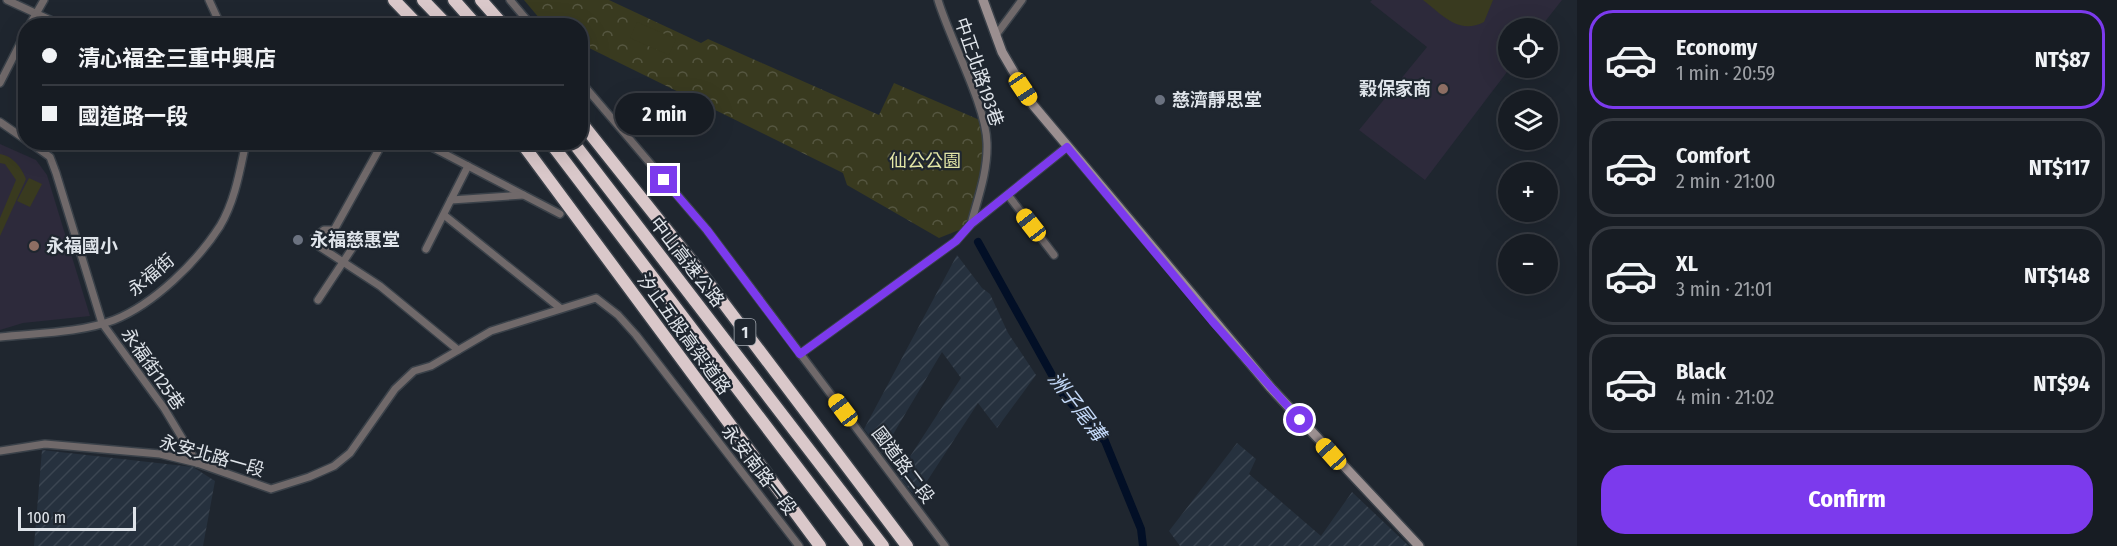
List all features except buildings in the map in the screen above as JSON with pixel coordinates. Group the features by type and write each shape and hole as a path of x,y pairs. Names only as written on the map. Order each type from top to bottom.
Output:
{"highway":[{"path":"394,0 411,18"},
{"path":"423,0 440,18"},
{"path":"454,0 470,18"},
{"path":"481,0 497,18"},
{"name":"1","path":"588,131 696,268 907,546"},
{"name":"汐止五股高架道路","path":"527,150 820,546"},
{"name":"中山高速公路","path":"556,150 857,546"},
{"name":"中山高速公路","path":"579,150 883,546"}],"main road":[{"path":"983,0 1014,77 1067,147 1233,344 1374,501 1419,546"}],"street":[{"path":"7,0 46,18"},
{"path":"32,18 44,0"},
{"path":"209,0 217,18"},
{"path":"510,0 525,18"},
{"name":"中正北路193巷","path":"938,0 979,109 987,142 983,180 971,224"},
{"path":"996,35 1022,0"},
{"path":"0,83 18,48"},
{"name":"國道路二段","path":"588,90 707,230 945,546"},
{"name":"永福街125巷","path":"0,122 18,135"},
{"path":"800,354 950,245 971,224 1067,147"},
{"name":"永福街125巷","path":"40,150 50,157 56,173 102,323 164,408 197,463"},
{"name":"永福街","path":"0,337 102,323 140,307 170,284 220,225 236,188 244,150"},
{"path":"379,150 334,230 324,230 314,238 317,245 380,286 458,350"},
{"path":"437,150 560,214"},
{"path":"426,249 468,166"},
{"path":"451,200 526,195"},
{"path":"1008,195 1054,255"},
{"path":"444,215 560,308"},
{"path":"318,300 345,263 361,235"},
{"name":"永安北路一段","path":"0,451 45,444 160,454 197,463 271,489 334,466 350,453 395,388 414,371 431,366 491,331 596,298 604,302"},
{"name":"永安南路一段","path":"604,302 618,315 678,387 799,546"}],"shaded area":[{"name":"穀保家商","path":"1372,0 1562,0 1548,18 1498,18 1498,78 1502,78 1425,180 1359,130 1427,47 1370,2"},
{"name":"永福國小","path":"0,144 36,160 47,175 90,316 23,323 0,330"},
{"path":"957,255 982,288 990,294 1008,333 1036,375 997,428 978,403 916,498 898,475 961,378 942,352 882,453 864,429"},
{"path":"1237,443 1256,459 1249,474 1321,536 1352,492 1409,546 1180,546 1169,531"},
{"path":"42,450 193,467 215,481 203,546 34,546"}],"green space":[{"name":"仙公公園","path":"524,0 609,0 701,43 708,39 879,115 894,83 982,121 988,168 974,224 939,238 847,185 843,173 588,47 588,18 539,18"},
{"path":"1423,0 1493,0 1484,22 1466,26 1451,22"},
{"path":"637,22 676,39 669,55 630,38"},
{"path":"0,154 16,163 26,179 0,236 0,218 16,180 5,164 0,163"},
{"path":"29,178 42,184 30,207 17,201"}],"waterway":[{"name":"洲子尾溝","path":"978,242 1062,393 1105,441 1141,529 1143,546"}],"place":[{"name":"穀保家商","path":"1443,89"},
{"name":"慈濟靜思堂","path":"1160,100"},
{"name":"永福慈惠堂","path":"298,240"},
{"name":"永福國小","path":"34,246"}],"route":[{"path":"664,180 707,230 800,354 956,241 971,224 1067,147 1212,321 1300,420"}]}
